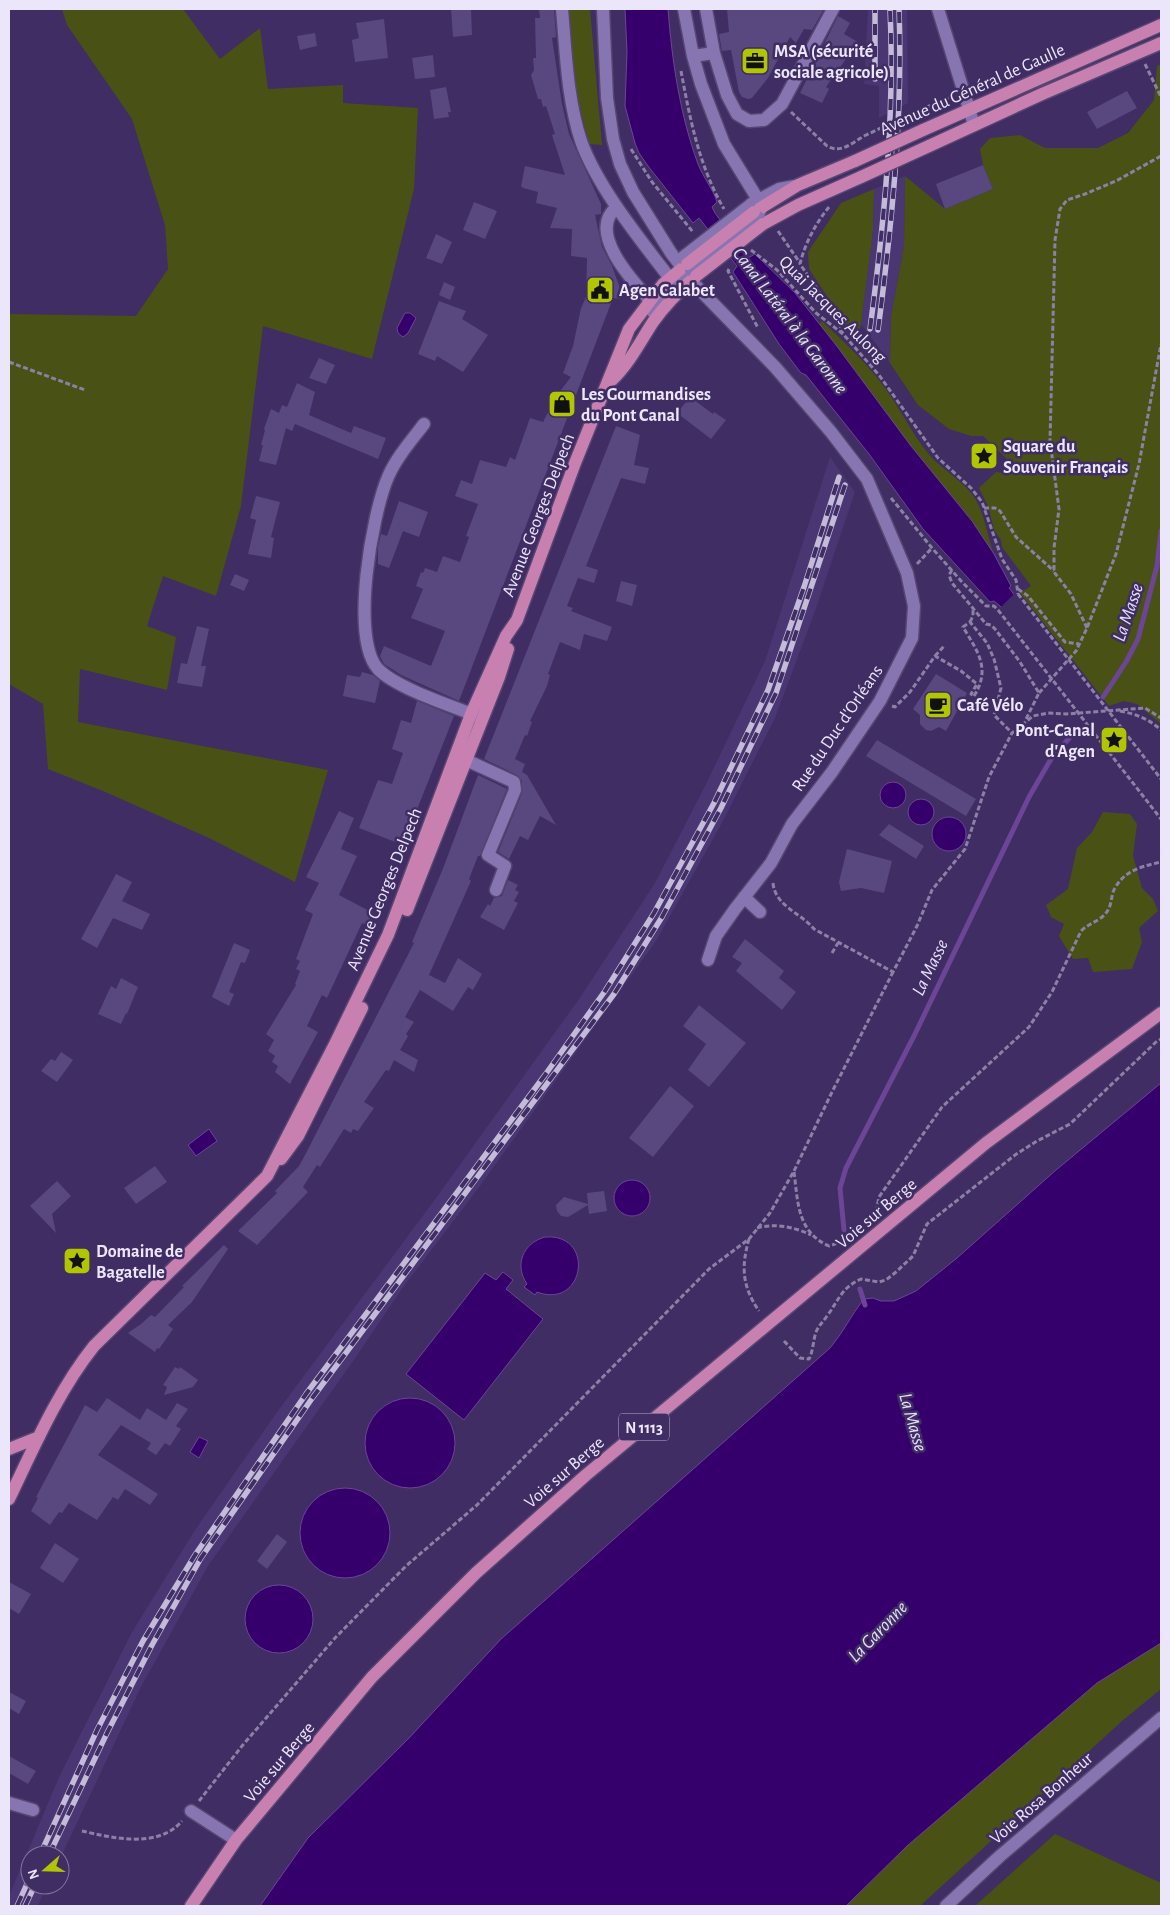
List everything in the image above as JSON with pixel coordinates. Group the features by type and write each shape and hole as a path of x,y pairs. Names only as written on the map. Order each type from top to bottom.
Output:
{"main road":[{"name":"Avenue du Général de Gaulle","path":"760,213 798,186 970,108 1161,25"},
{"name":"Avenue du Général de Gaulle","path":"760,213 798,205 974,125 1161,44"},
{"path":"610,381 622,371 654,321 676,294 685,267 760,213"},
{"name":"Avenue Georges Delpech","path":"9,1499 39,1437 79,1364 105,1334 267,1176 334,1046 388,934 477,716 506,636 517,620 575,463 610,381 629,329 653,304 670,279 685,267"},
{"path":"267,1176 298,1136 347,1039 401,924 466,760 477,716"},
{"name":"Voie sur Berge","path":"191,1906 236,1840 372,1677 476,1573 571,1488 986,1143 1161,1013"},
{"path":"9,1450 39,1437"},
{"path":"9,1472 24,1469"}],"street":[{"path":"562,9 569,87 581,141 602,184 616,207 670,279"},
{"name":"Rue du Duc d'Orléans","path":"603,9 607,98 613,139 620,164 633,192 685,267 787,382 858,466 873,490 907,573 914,606 912,638 880,700 832,772 792,824 771,863 716,936 708,960"},
{"path":"684,9 693,56 701,84 724,144 760,213 685,267"},
{"path":"706,9 714,53 727,95 738,114 749,120 758,121 764,120 782,104 833,9"},
{"path":"938,9 974,125"},
{"path":"693,56 714,53"},
{"path":"616,207 609,214 607,224 611,248 622,267 653,304 632,344 627,363"},
{"path":"424,424 398,459 383,490 370,542 366,571 366,638 368,652 377,667 389,679 477,716"},
{"path":"466,760 514,782 515,790 488,855 505,866 496,890"},
{"path":"744,897 760,912"},
{"name":"Voie Rosa Bonheur","path":"946,1906 1000,1856 1161,1718"},
{"path":"9,1802 33,1810"},
{"path":"191,1811 236,1840"}],"path":[{"path":"1145,63 1161,97"},
{"path":"680,68 700,159 725,211 723,212"},
{"path":"782,104 834,150 842,149 864,136 919,110 964,92"},
{"path":"627,143 658,189 694,233 698,230"},
{"path":"1054,572 1054,548 1058,509 1050,441 1055,240 1060,209 1066,200 1116,180 1161,156"},
{"path":"800,264 803,252 814,229 834,200"},
{"path":"760,213 800,264 837,318 843,334"},
{"name":"Quai Jacques Aulong","path":"747,247 776,270 816,313 843,334 879,374 938,458 971,488 982,502 1002,559 1014,576 1018,594 1161,779"},
{"path":"729,262 730,267 728,271 761,332"},
{"path":"1026,720 1039,693 1080,644 1116,554 1139,464 1161,344"},
{"path":"9,362 85,390"},
{"path":"984,508 1000,510 1016,538 1054,572 1071,594 1087,628"},
{"path":"914,566 932,548"},
{"path":"1039,693 1020,662 995,629 991,625 986,624 952,583 949,575 952,569 986,606 994,606 998,610 1161,820"},
{"path":"1017,589 1028,596 1065,642 1080,644"},
{"path":"936,656 961,671 977,684 971,694 974,696 980,686 983,670 974,645 963,627 970,622 973,616 973,608"},
{"path":"970,622 987,643 994,658 1001,688 994,714 1012,733"},
{"path":"880,700 895,707 910,692 945,645"},
{"path":"82,1831 119,1838 157,1837 175,1829 242,1746 335,1638 406,1566 477,1505 709,1269 748,1239 770,1213 794,1171 917,926 932,890 965,849 989,777 1012,733 1032,716 1048,713 1117,711 1145,708 1161,718"},
{"path":"1117,711 1136,714 1153,723 1161,730"},
{"path":"869,1223 877,1207 879,1197 942,1107 1029,1028 1052,992 1081,931 1086,926 1101,919 1110,908 1115,887 1133,870 1161,862"},
{"path":"771,863 774,891 787,907 809,922 814,929 838,943 865,955 893,972"},
{"path":"832,953 838,943"},
{"path":"784,1340 800,1358 809,1359 812,1344 820,1323 827,1317 834,1303 847,1287 861,1279 873,1282 886,1280 913,1256 927,1224 1015,1156 1037,1141 1070,1124 1161,1039"},
{"path":"794,1171 803,1222 812,1235 820,1242 829,1246 840,1243"},
{"path":"756,1229 765,1226 798,1228 812,1235"},
{"path":"748,1239 745,1253 745,1284 750,1297 759,1311"}],"shaded area":[{"path":"868,9 907,9 908,103 879,118 879,86 864,84"},
{"path":"905,176 904,246 891,316 890,363 861,324 873,230 874,189"},
{"path":"830,457 855,492 814,614 775,718 723,821 656,941 480,1186 401,1290 356,1357 208,1566 141,1687 67,1845 30,1845 59,1777 132,1632 195,1530 277,1412 433,1202 579,999 655,883 706,784 765,661"},
{"path":"20,1870 20,1895 43,1895 38,1906 9,1906 9,1896"}],"green space":[{"path":"62,9 183,9 220,59 260,28 268,89 343,85 343,103 418,108 414,189 372,359 263,326 241,506 216,596 163,576 147,626 176,637 167,690 80,669 78,722 328,770 295,882 209,838 48,769 43,704 9,684 9,314 136,316 168,269 165,225 132,119 67,25"},
{"path":"569,9 590,9 602,145 589,144 575,88"},
{"path":"1161,64 1161,724 1137,704 1124,701 1109,706 1020,593 1031,586 1002,547 1001,540 994,530 988,506 979,488 996,472 1002,473 1010,462 983,436 971,436 949,429 918,405 890,363 891,316 904,246 905,176 945,209 993,189 983,165 980,149 990,138 1020,135 1045,148 1098,148 1128,133 1154,100 1157,66"},
{"path":"874,189 873,230 861,324 859,331 850,331 809,269 808,252 841,203"},
{"path":"822,321 871,370 927,452 971,493 982,512 994,554 972,521 911,446 819,324"},
{"path":"1103,812 1130,814 1137,824 1133,856 1142,888 1153,899 1158,911 1139,928 1142,942 1132,969 1093,972 1088,958 1073,959 1059,936 1064,924 1051,917 1046,905 1068,889 1077,848 1092,832"},
{"path":"1161,1643 1161,1689 1122,1721 920,1906 846,1906 907,1846 1097,1683"},
{"path":"1055,1834 1161,1883 1161,1906 976,1905"}],"water":[{"name":"Canal Latéral à la Garonne","path":"625,9 668,9 675,68 686,126 698,164 717,202 712,207 715,213 748,258 755,254 795,293 836,345 911,446 972,521 994,554 1011,586 1009,588 1161,784 1000,606 994,601 990,602 923,529 869,454 779,344 733,272 737,266 699,218 693,223 639,153 625,106 627,52"},
{"path":"405,313 410,313 416,318 408,333 403,337 398,333 397,328"},
{"path":"893,782 902,786 906,795 902,804 893,808 884,804 880,795 884,786"},
{"path":"921,799 930,803 934,812 930,821 921,825 912,821 908,812 912,803"},
{"path":"949,817 956,818 961,822 965,827 965,841 961,846 956,850 949,851 942,850 937,846 933,841 932,834 933,827 937,822 942,818"},
{"name":"La Garonne","path":"1161,1083 1161,1643 1097,1683 907,1846 846,1906 260,1906 308,1838 409,1738 501,1639 830,1348 864,1299 873,1298 881,1301 894,1301 916,1291 957,1258 1056,1170"},
{"path":"209,1129 217,1141 196,1156 188,1145"},
{"path":"632,1180 639,1181 645,1185 649,1191 649,1205 645,1211 639,1215 632,1216 625,1215 619,1211 615,1205 614,1198 615,1191 619,1185 625,1181"},
{"path":"545,1237 561,1239 572,1246 578,1257 578,1270 574,1281 566,1290 553,1295 537,1292 535,1295 524,1287 527,1284 523,1277 521,1262 526,1249 537,1240"},
{"path":"503,1272 513,1280 506,1289 543,1319 464,1420 406,1374 485,1273 496,1280"},
{"path":"410,1398 427,1402 442,1411 451,1426 455,1443 451,1460 442,1475 427,1484 410,1488 393,1484 378,1475 369,1460 365,1443 369,1426 378,1411 393,1402"},
{"path":"199,1437 208,1441 199,1458 190,1452"},
{"path":"345,1488 362,1492 377,1501 386,1516 390,1533 386,1550 377,1565 362,1574 345,1578 328,1574 313,1565 304,1550 300,1533 304,1516 313,1501 328,1492"},
{"path":"279,1585 292,1588 303,1595 310,1606 313,1619 310,1632 303,1643 292,1650 279,1653 266,1650 255,1643 248,1632 245,1619 248,1606 255,1595 266,1588"}],"pier":[{"name":"Pont-Canal d'Agen","path":"1014,594 1017,594 1161,780 1161,816 999,609"}],"building":[{"path":"451,9 471,9 472,35 453,37"},
{"path":"539,9 554,9 556,37 552,38 562,104 569,134 601,204 601,214 595,215 602,247 612,266 620,288 620,299 613,298 459,701 401,675 384,664 380,656 384,646 431,666 445,631 411,618 423,589 416,586 421,572 423,573 425,568 437,572 443,556 460,562 469,537 466,536 478,504 455,496 461,480 472,484 480,460 506,467 510,457 515,460 530,418 543,422 557,395 571,377 563,373 573,346 581,308 586,297 587,258 571,256 572,229 550,228 557,208 536,203 538,192 521,186 525,166 565,175 552,135 555,134 546,106 543,107 541,99 538,99 531,75 534,70 533,58 536,58 535,18 540,18"},
{"name":"MSA (sécurité sociale agricole)","path":"727,9 824,9 812,30 804,29 796,43 790,37 768,78 752,98 748,99 742,97 739,92 731,50 722,51 719,34 729,32"},
{"path":"838,16 850,23 844,34 858,42 826,87 829,89 822,103 800,93"},
{"path":"384,19 388,58 355,62 352,40 359,38 356,23"},
{"path":"315,33 317,46 300,50 297,36"},
{"path":"433,55 435,77 415,79 412,58"},
{"path":"446,87 451,112 448,112 449,117 434,119 430,90"},
{"path":"1127,91 1137,108 1097,129 1087,112"},
{"path":"983,165 993,189 945,209 936,184"},
{"path":"474,202 497,211 485,239 463,230"},
{"path":"436,234 452,242 442,264 426,258"},
{"path":"444,282 455,287 450,300 439,295"},
{"path":"439,301 466,311 462,319 488,335 463,372 437,356 435,361 418,354"},
{"path":"319,358 335,365 326,384 309,378"},
{"path":"297,383 315,392 309,415 351,433 354,426 386,438 378,459 295,424 292,431 286,428 276,465 259,461 264,429 271,409 279,413 282,405 287,407"},
{"path":"690,397 713,414 714,412 726,420 711,439 677,413"},
{"path":"616,426 640,435 634,465 649,468 645,484 621,478 586,566 598,570 594,583 578,578 567,606 573,608 571,611 612,627 607,641 584,634 580,650 560,642 548,674 550,675 547,686 530,721 532,722 527,736 525,735 515,759 525,764 522,772 527,775 556,825 540,816 528,840 520,836 509,859 498,852 522,793 522,781 517,775 484,759"},
{"path":"256,496 280,502 271,537 274,538 271,558 248,554 256,520 250,518"},
{"path":"399,501 428,512 419,537 403,531 389,568 378,564 378,547 381,534 387,536"},
{"path":"235,574 249,580 244,591 230,585"},
{"path":"621,581 637,585 632,606 616,601"},
{"path":"197,626 209,629 201,666 206,666 202,687 177,683 181,663 187,664"},
{"path":"362,672 373,675 380,681 375,703 343,696 347,675 360,677"},
{"name":"Café Vélo","path":"936,674 967,693 946,731 939,727 931,731 926,730 920,724 920,715 913,709"},
{"path":"417,701 454,716 403,845 359,828 378,780 392,784 403,753 392,749 401,720 411,723"},
{"path":"877,740 976,799 966,816 866,756"},
{"path":"478,775 507,789 469,879 471,881 429,975 445,983 458,958 482,974 473,990 468,987 453,1011 420,990 405,1017 414,1022 406,1034 408,1036 400,1050 418,1060 414,1072 394,1060 389,1071 386,1070 364,1102 374,1108 358,1131 353,1129 351,1133 344,1129 320,1167 317,1165 303,1187 308,1192 257,1245 238,1231 277,1193 275,1191 299,1166 304,1157 414,943 412,942 444,866"},
{"path":"339,811 354,818 341,849 357,856 339,895 375,914 370,926 362,923 327,998 322,995 307,1026 318,1032 290,1084 275,1072 278,1066 272,1062 275,1056 268,1051 274,1040 266,1034 296,985 300,971 296,969 300,961 296,959 313,914 305,910 319,883 306,877"},
{"path":"889,824 924,846 916,859 879,835"},
{"path":"847,849 892,861 884,893 861,888 841,891 839,882"},
{"path":"116,874 132,882 122,901 150,914 142,930 113,918 97,948 81,939"},
{"path":"508,880 518,885 515,890 519,892 514,901 518,903 504,930 480,917 488,904 490,906 494,898 502,896"},
{"path":"745,939 784,971 779,978 796,992 782,1010 736,971 742,963 732,957"},
{"path":"234,943 250,950 245,963 241,962 229,992 234,994 229,1006 212,997"},
{"path":"121,978 138,987 121,1024 98,1014 111,986 116,989"},
{"path":"699,1005 746,1043 709,1087 688,1070 706,1044 683,1026"},
{"path":"61,1052 73,1060 57,1082 41,1071 51,1059 55,1061"},
{"path":"670,1086 694,1106 653,1157 629,1138"},
{"path":"155,1166 167,1182 136,1204 124,1188"},
{"path":"57,1181 71,1196 52,1214 56,1233 30,1206"},
{"path":"604,1191 607,1211 589,1214 588,1205 568,1217 561,1216 557,1211 556,1205 564,1197 588,1204 587,1193"},
{"path":"224,1245 228,1249 192,1302 168,1325 173,1329 159,1349 157,1348 155,1352 128,1333 151,1315 155,1317 184,1287 182,1286"},
{"path":"175,1367 179,1369 180,1367 198,1380 193,1387 164,1395 167,1387 163,1385"},
{"path":"107,1398 140,1420 147,1408 166,1420 177,1403 188,1409 176,1426 181,1429 170,1446 165,1443 156,1455 147,1449 151,1443 121,1425 98,1455 158,1494 150,1505 125,1489 118,1500 113,1497 97,1520 69,1503 62,1513 59,1512 50,1525 31,1511 38,1498 36,1497 85,1405 97,1412"},
{"path":"277,1534 287,1542 267,1569 257,1561"},
{"path":"55,1543 79,1559 63,1583 40,1568"},
{"path":"9,1582 31,1594 19,1614 9,1608"},
{"path":"9,1692 26,1701 19,1714 9,1708"},
{"path":"9,1756 36,1771 28,1784 9,1773"}],"waterway":[{"name":"La Masse","path":"1103,697 1126,662 1138,639 1157,566 1161,531"},
{"name":"La Masse","path":"844,1230 840,1188 846,1168 914,1036 1029,797 1051,759 1077,729"},
{"name":"La Masse","path":"860,1289 865,1305"}],"railway":[{"path":"875,9 875,79"},
{"path":"870,329 880,249 890,129 890,9"},
{"path":"878,330 888,250 898,129 899,9"},
{"path":"45,1845 97,1730 143,1641 195,1555 306,1394 545,1075 605,991 654,913 714,803 768,690 804,587 839,477"},
{"path":"54,1845 107,1733 152,1645 201,1558 313,1397 614,994 662,917 721,808 776,693 845,485"},
{"path":"17,1906 22,1895"},
{"path":"25,1906 30,1895"}],"place":[{"name":"MSA (sécurité sociale agricole)","path":"755,61"},
{"name":"Agen Calabet","path":"600,290"},
{"name":"Les Gourmandises du Pont Canal","path":"562,404"},
{"name":"Square du Souvenir Français","path":"984,456"},
{"name":"Café Vélo","path":"938,705"},
{"name":"Pont-Canal d'Agen","path":"1114,740"},
{"name":"Domaine de Bagatelle","path":"77,1261"}]}
